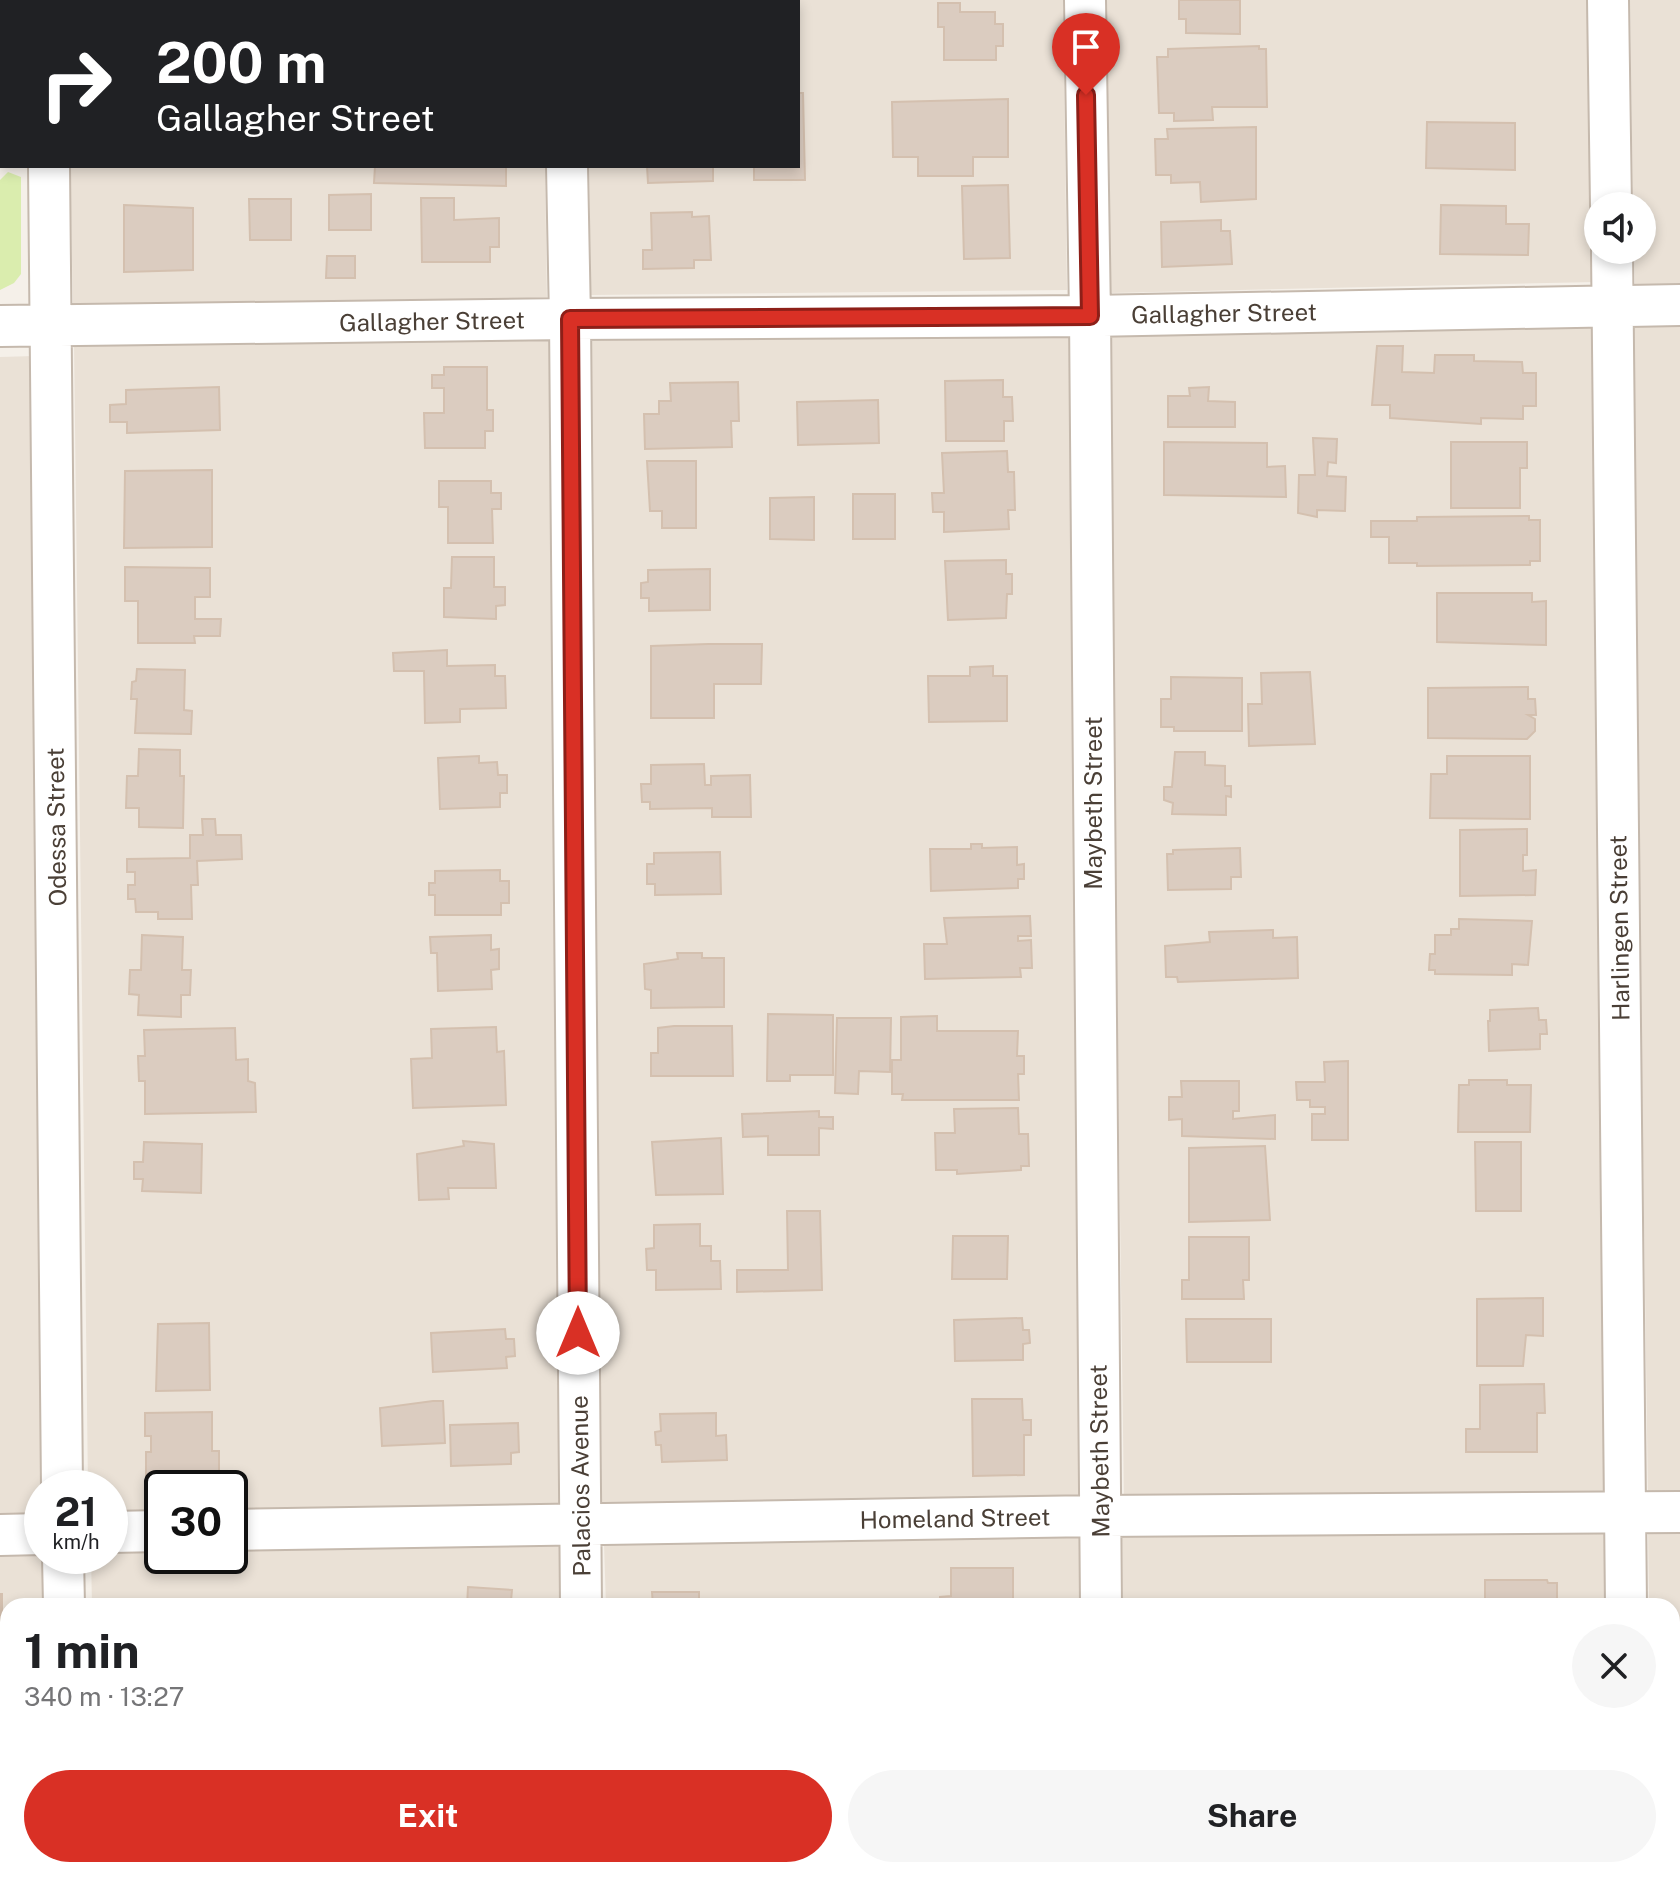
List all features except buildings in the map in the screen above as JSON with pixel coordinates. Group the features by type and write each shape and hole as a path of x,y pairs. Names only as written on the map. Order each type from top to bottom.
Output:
{"street":[{"name":"Maybeth Street","path":"1085,0 1101,1598"},
{"path":"1608,0 1611,192"},
{"name":"Odessa Street","path":"49,168 62,1470"},
{"name":"Palacios Avenue","path":"567,168 581,1598"},
{"name":"Harlingen Street","path":"1612,264 1626,1598"},
{"name":"Gallagher Street","path":"0,326 1090,316 1680,305"},
{"name":"Homeland Street","path":"248,1530 1099,1516 1680,1512"},
{"path":"0,1535 24,1534"},
{"path":"63,1574 64,1598"}],"shaded area":[{"path":"800,0 1063,0 1067,290 591,295 589,168 800,168"},
{"path":"1106,0 1591,0 1594,192 1584,192 1584,264 1595,264 1595,282 1110,293"},
{"path":"1630,0 1680,0 1680,284 1635,285 1634,264 1656,264 1656,192 1633,192"},
{"path":"70,168 545,168 547,303 73,307"},
{"path":"1592,315 1609,1494 1124,1504 1108,328"},
{"path":"1631,323 1680,323 1680,1496 1648,1497"},
{"path":"1070,328 1083,1501 602,1507 591,336"},
{"path":"549,337 564,1512 248,1516 248,1470 144,1470 144,1517 128,1518 128,1470 88,1470 74,343"},
{"path":"34,356 42,1470 24,1470 24,1514 0,1515 0,357"},
{"path":"1609,1526 1610,1598 1123,1598 1122,1534"},
{"path":"1648,1527 1680,1527 1680,1598 1649,1598"},
{"path":"1082,1535 1084,1598 606,1598 604,1544"},
{"path":"567,1544 568,1598 92,1598 91,1574 128,1574 128,1551 144,1550 144,1574 248,1574 248,1549"},
{"path":"24,1553 24,1574 49,1574 50,1598 0,1598 0,1554"}],"green space":[{"path":"8,172 21,177 21,274 14,283 0,290 0,180"}],"route":[{"path":"578,1333 570,319 1090,316 1086,95"}]}
